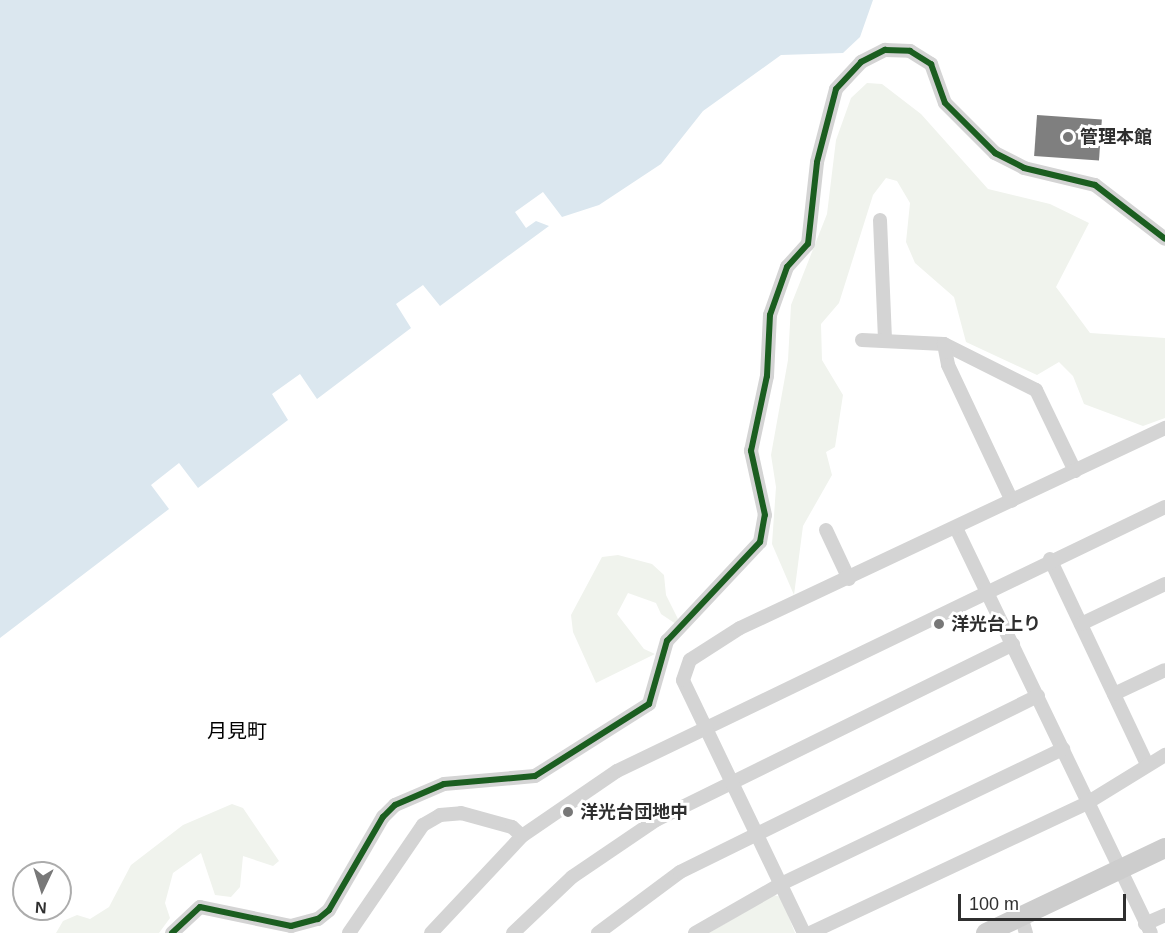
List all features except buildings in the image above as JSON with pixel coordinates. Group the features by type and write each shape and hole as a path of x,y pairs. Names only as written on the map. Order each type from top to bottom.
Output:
{"street":[{"path":"172,933 200,907 291,926 318,919 330,910 382,817 395,805 444,784 535,776 649,704 667,641 760,542 765,516 750,451 767,376 770,315 787,267 808,244 817,162 836,89 861,62 885,50 910,51 931,64 945,103 995,153 1024,168 1095,185 1165,239"},
{"path":"880,220 885,340"},
{"path":"862,340 944,344 1036,390 1075,471"},
{"path":"944,344 948,365 1012,501"},
{"path":"804,933 683,680 690,660 740,628 849,579 1165,428"},
{"path":"430,933 522,836 617,771 706,725 1050,559 1165,507"},
{"path":"956,528 1148,928 1165,915"},
{"path":"826,530 849,579"},
{"path":"1050,559 1147,764"},
{"path":"1081,624 1165,584"},
{"path":"513,933 572,876 656,820 731,780 1013,644"},
{"path":"1114,694 1165,670"},
{"path":"598,933 680,872 756,832 1038,696"},
{"path":"700,932 781,884 1063,749"},
{"path":"810,933 1087,804 1147,764 1165,755"},
{"path":"349,933 423,825 440,815 461,813 512,827 522,836"},
{"path":"986,933 1024,924 1119,870 1165,848"}],"shaded area":[{"path":"0,0 873,0 860,37 843,53 781,55 703,111 661,164 599,205 562,217 543,192 515,212 526,228 536,221 549,226 440,306 423,285 396,304 411,328 317,399 300,374 272,394 288,420 198,488 179,463 151,485 169,509 0,638"},
{"path":"867,83 882,84 921,114 988,189 1050,204 1089,223 1056,287 1090,333 1165,338 1165,418 1143,426 1084,404 1073,376 1059,362 1037,375 966,342 954,297 915,263 906,242 910,203 897,181 886,178 873,195 839,303 821,324 822,360 843,395 835,447 826,452 832,475 803,526 794,595 772,544 776,487 771,455 788,360 791,305 827,214 836,140 851,98"},
{"path":"618,555 652,564 664,575 666,595 678,619 676,624 661,614 656,603 628,593 617,614 644,649 655,654 596,683 573,632 571,615 602,557"},
{"path":"232,804 243,808 279,861 273,866 243,856 240,887 231,897 215,895 201,853 173,873 165,903 170,918 159,933 56,933 63,921 72,921 72,917 77,915 90,919 109,907 131,865 183,825"},
{"path":"774,895 781,897 795,933 709,933"}],"cycle path":[{"path":"172,933 200,907 291,926 318,919 329,910 383,817 395,805 444,784 535,776 649,704 667,641 760,542 765,515 751,451 767,376 770,315 787,267 808,244 817,162 836,89 861,62 885,50 910,51 931,64 945,103 995,153 1024,168 1095,185 1165,239"}],"place":[{"name":"管理本館","path":"1068,137"},
{"name":"洋光台上り","path":"939,624"},
{"name":"洋光台団地中","path":"568,812"}],"district":[{"name":"月見町","path":"237,731"}]}
